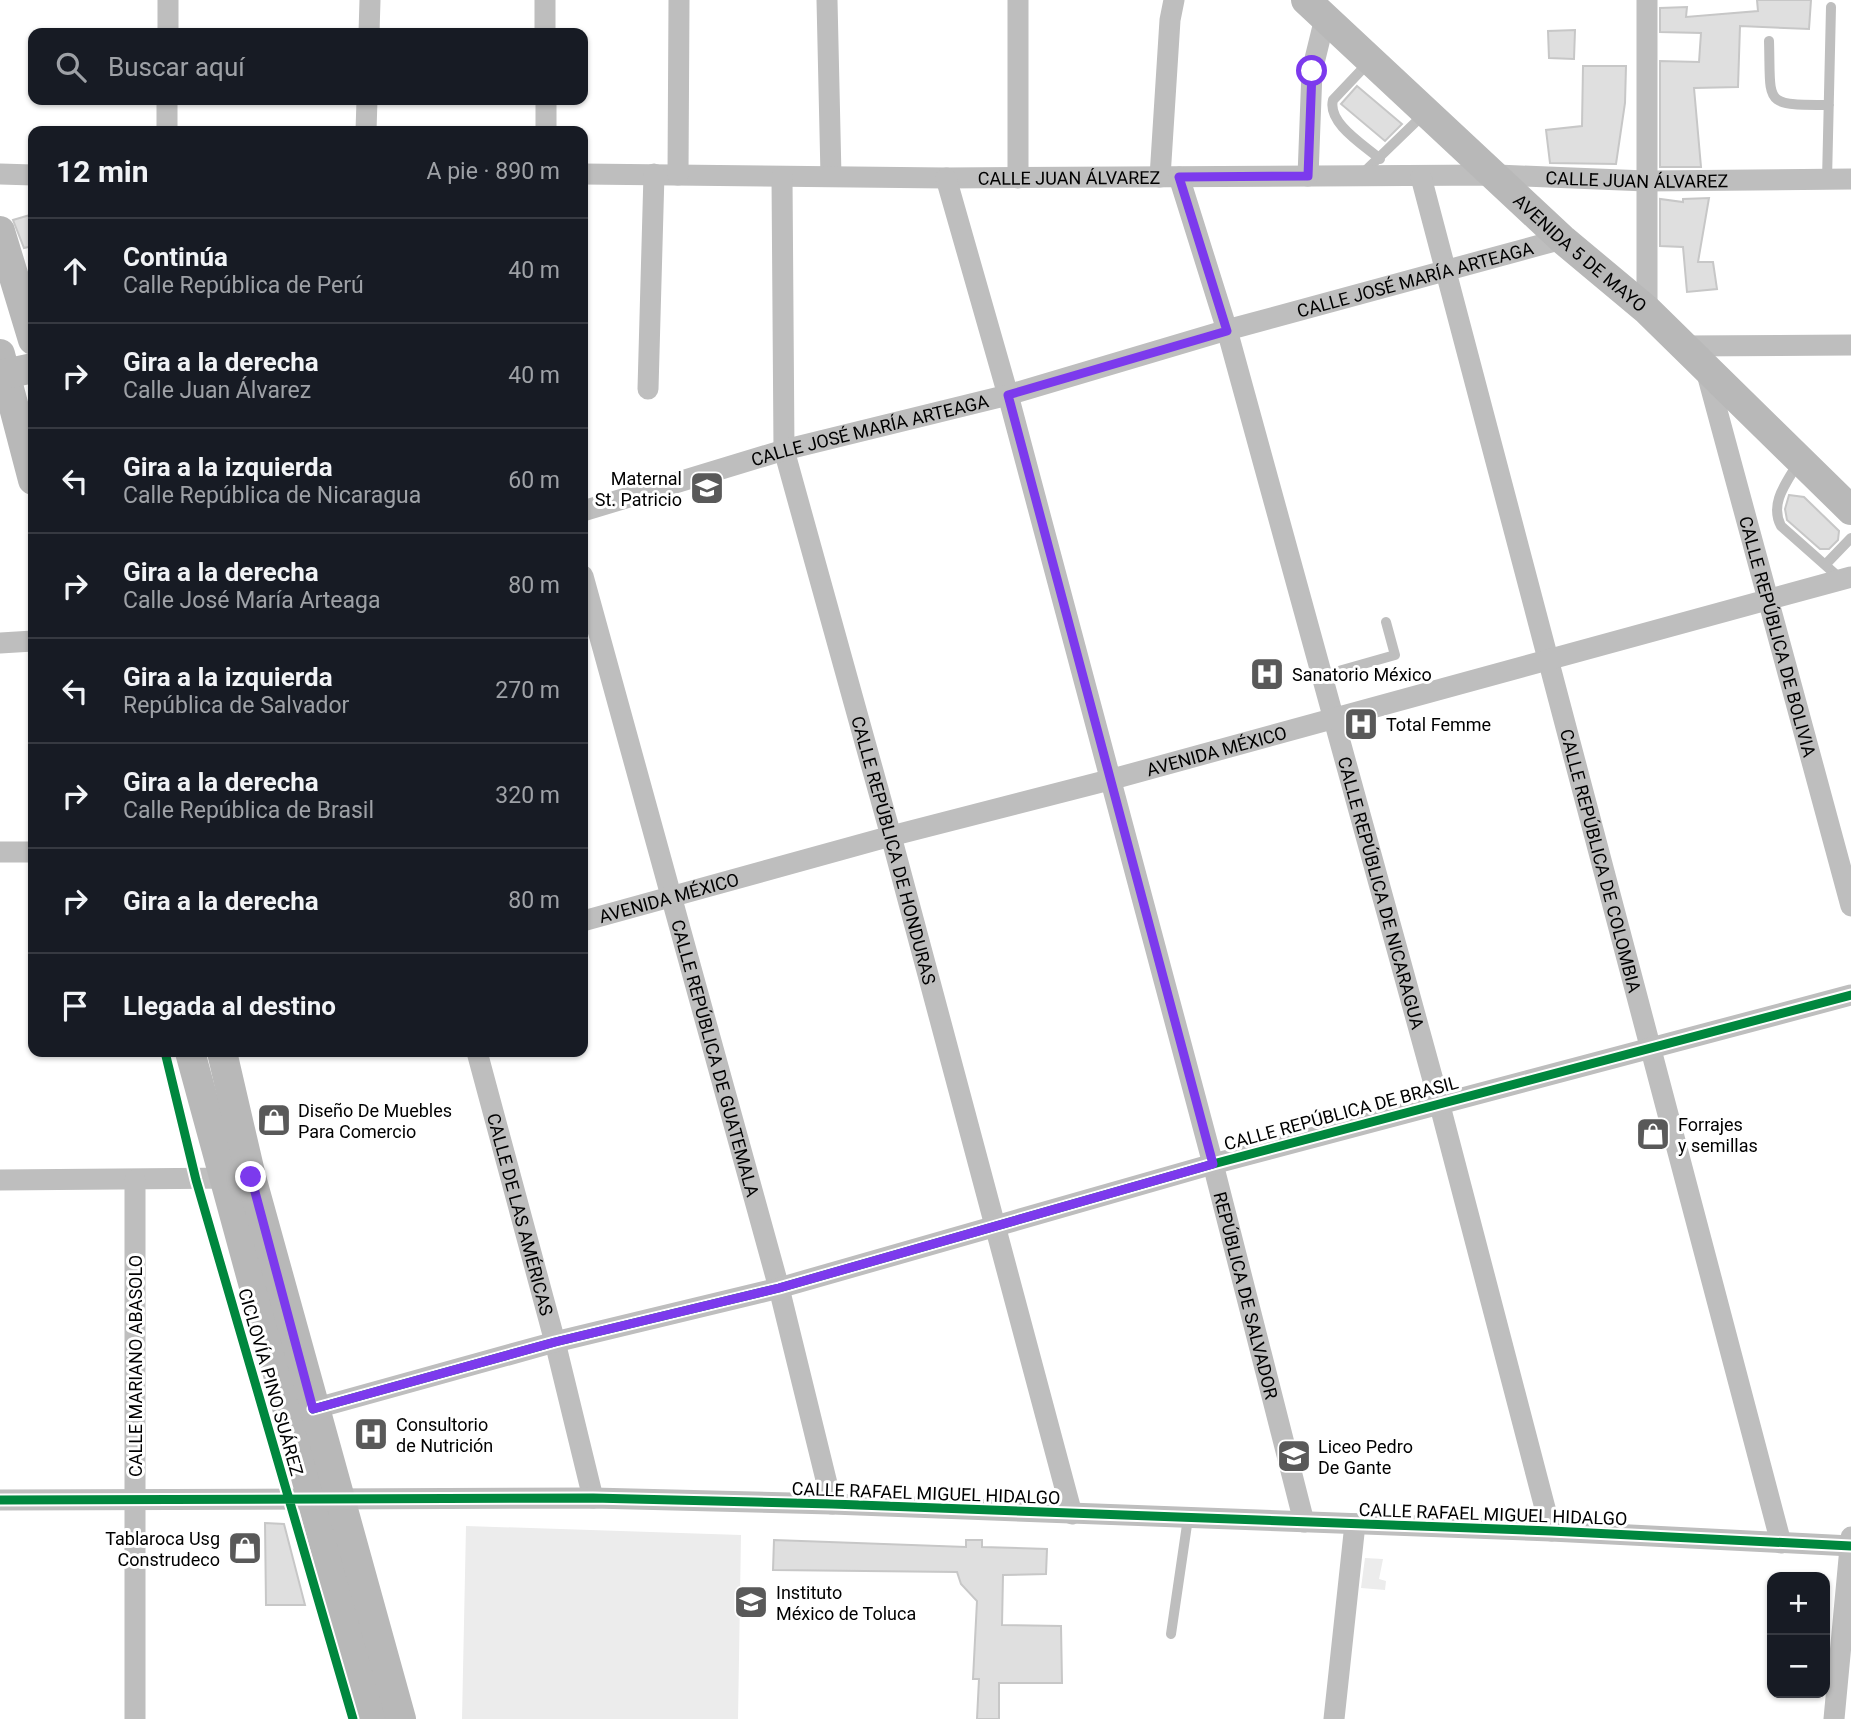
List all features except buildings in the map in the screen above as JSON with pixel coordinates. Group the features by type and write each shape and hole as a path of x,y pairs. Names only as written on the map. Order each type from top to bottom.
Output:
{"main road":[{"name":"AVENIDA 5 DE MAYO","path":"1316,9 1497,175 1562,239 1647,310 1851,510"},
{"path":"0,231 20,280 28,317"},
{"path":"13,365 28,451"},
{"path":"192,1057 238,1178 313,1409 326,1498 372,1719"},
{"path":"223,1057 238,1178 326,1498 401,1719"}],"street":[{"path":"168,0 168,28"},
{"path":"369,28 370,0"},
{"path":"545,0 545,28"},
{"path":"678,0 678,175"},
{"path":"827,0 831,176"},
{"path":"1018,0 1018,178"},
{"path":"1169,177 1170,20 1174,0"},
{"path":"1647,0 1647,310"},
{"path":"1308,176 1316,9"},
{"path":"167,105 167,126"},
{"path":"366,126 367,105"},
{"path":"546,105 546,126"},
{"path":"0,174 28,175"},
{"name":"CALLE JUAN ÁLVAREZ","path":"588,174 946,178 1497,175 1646,181 1851,179"},
{"path":"648,389 654,174"},
{"name":"CALLE REPÚBLICA DE HONDURAS","path":"782,177 784,450 891,836 1072,1514"},
{"name":"CALLE REPÚBLICA DE NICARAGUA","path":"1169,177 1227,331 1439,1102 1551,1531"},
{"name":"CALLE REPÚBLICA DE COLOMBIA","path":"1421,177 1781,1543"},
{"name":"REPÚBLICA DE SALVADOR","path":"946,178 1008,395 1213,1164 1304,1522"},
{"name":"CALLE JOSÉ MARÍA ARTEAGA","path":"588,509 784,450 1008,395 1227,331 1562,239"},
{"path":"1682,346 1851,345"},
{"name":"CALLE REPÚBLICA DE BOLIVIA","path":"1705,367 1851,905"},
{"name":"AVENIDA MÉXICO","path":"588,920 1846,578"},
{"name":"CALLE REPÚBLICA DE GUATEMALA","path":"588,594 779,1288 832,1504"},
{"path":"0,643 28,641"},
{"path":"0,852 28,852"},
{"name":"CALLE REPÚBLICA DE BRASIL","path":"313,1409 555,1342 779,1288 1439,1102 1851,995"},
{"name":"CALLE DE LAS AMÉRICAS","path":"478,1057 555,1342 593,1498"},
{"path":"0,1180 238,1178"},
{"name":"CALLE MARIANO ABASOLO","path":"135,1180 135,1719"},
{"name":"CALLE RAFAEL MIGUEL HIDALGO","path":"0,1500 593,1498 832,1504 1551,1531 1781,1543 1851,1543"},
{"path":"1334,1719 1355,1524"},
{"path":"1834,1719 1851,1543"}],"lane":[{"path":"1827,180 1831,7"},
{"path":"1769,41 1770,93 1778,102 1789,105 1829,105"},
{"path":"1370,61 1333,100 1331,107 1337,121 1380,159"},
{"path":"1361,175 1426,112"},
{"path":"1800,460 1779,499 1777,517 1781,526 1825,565 1846,578"},
{"path":"1825,565 1851,538"},
{"path":"1321,676 1395,655 1386,622"},
{"path":"1171,1634 1188,1518"}],"shaded area":[{"path":"466,1526 741,1535 738,1719 462,1719"},
{"path":"1365,1558 1383,1559 1379,1579 1386,1581 1385,1590 1361,1588"}],"cycle path":[{"path":"313,1409 555,1342 779,1288 1213,1164 1851,995"},
{"name":"CICLOVÍA PINO SUÁREZ","path":"166,1057 196,1180 353,1719"},
{"path":"0,1500 593,1498 832,1504 1551,1531 1851,1546"}],"place":[{"name":"Maternal St. Patricio","path":"707,488"},
{"name":"Sanatorio México","path":"1267,674"},
{"name":"Total Femme","path":"1361,724"},
{"name":"Diseño De Muebles Para Comercio","path":"274,1120"},
{"name":"Forrajes y semillas","path":"1653,1134"},
{"name":"Consultorio de Nutrición","path":"371,1434"},
{"name":"Liceo Pedro De Gante","path":"1294,1456"},
{"name":"Tablaroca Usg Construdeco","path":"245,1548"},
{"name":"Instituto México de Toluca","path":"751,1602"}],"route":[{"path":"251,1177 313,1409 555,1342 779,1288 1213,1164 1008,395 1227,331 1179,177 1308,176 1312,71"}]}
